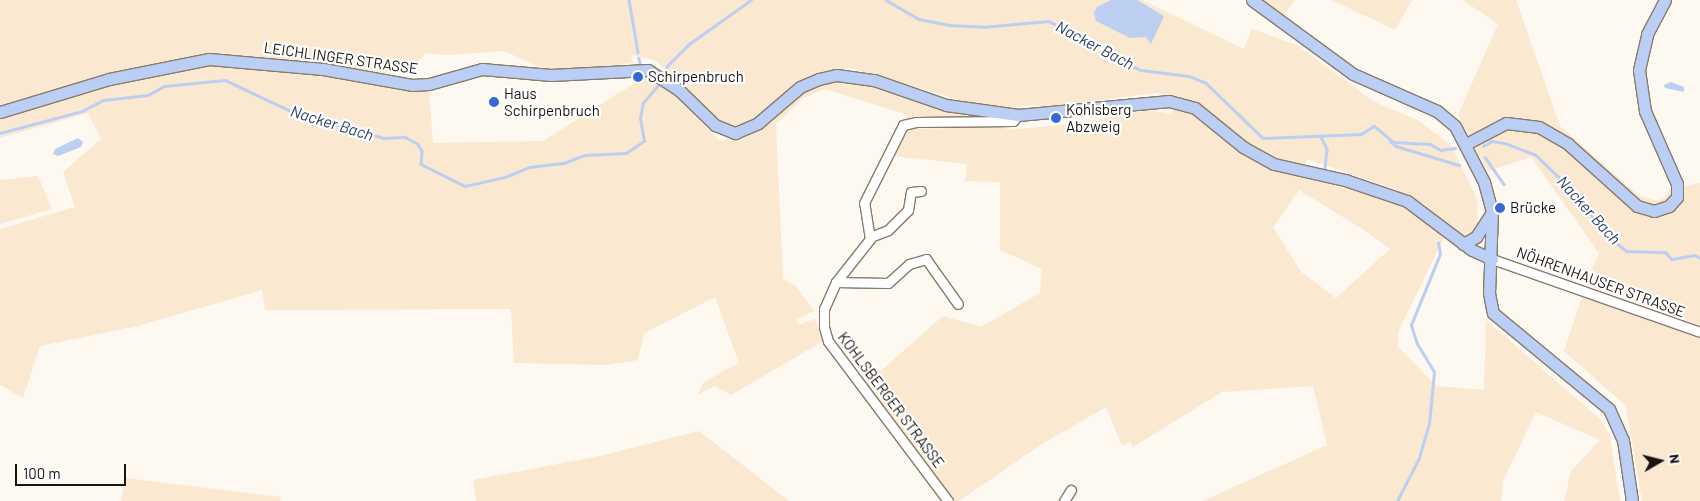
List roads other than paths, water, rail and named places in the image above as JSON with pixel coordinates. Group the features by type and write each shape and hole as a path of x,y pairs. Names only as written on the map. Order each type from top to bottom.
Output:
{"main road":[{"path":"1252,0 1353,74 1442,114 1455,126 1484,182 1492,212 1492,259 1489,294 1496,318 1592,392 1615,418 1623,440 1632,501"},
{"path":"1466,144 1506,123 1539,127 1568,144 1637,206 1654,211 1669,206 1677,197 1677,184 1645,111 1640,78 1647,34 1665,0"},
{"name":"LEICHLINGER STRASSE","path":"0,112 146,70 197,60 223,59 323,69 412,85 430,84 482,69 551,75 648,70 680,90 715,125 731,132 743,131 758,123 808,83 837,75 874,80 954,106 1018,115 1147,101 1188,105 1204,113 1259,157 1274,164 1346,180 1397,196 1420,209 1463,244 1492,259"},
{"path":"1463,244 1476,238 1492,212"}],"street":[{"path":"921,191 911,192 908,210 888,230 870,237 864,203 903,126 916,122 1013,122 1018,115"},
{"name":"KOHLSBERGER STRASSE","path":"870,237 836,282 824,309 824,330 828,341 948,501"},
{"path":"836,282 888,284 909,264 924,259 936,270 958,304"},
{"name":"NÖHRENHAUSER STRASSE","path":"1492,259 1700,332"},
{"path":"1064,501 1071,490"}],"water":[{"path":"1111,0 1137,0 1164,16 1151,44 1146,37 1130,38 1096,21 1094,13 1097,7"},
{"path":"1671,82 1684,87 1684,92 1665,88 1664,85"},
{"path":"78,138 83,142 81,147 58,156 53,154 55,149"}],"waterway":[{"path":"629,0 638,52"},
{"name":"Nacker Bach","path":"666,72 667,66 689,44 751,0"},
{"name":"Nacker Bach","path":"886,0 919,19 949,25 983,27 1048,21 1106,48 1114,57 1141,70 1189,76 1206,83 1263,138 1361,134 1374,126 1394,142 1430,144 1441,150 1455,148"},
{"path":"639,58 640,63"},
{"name":"Nacker Bach","path":"0,133 82,111 104,100 148,95 164,86 225,80 295,113 384,138 405,137 418,144 422,151 421,164 465,186 505,177 530,167 564,163 585,155 626,153 644,141 640,118 643,103 658,85"},
{"path":"1321,137 1327,149 1325,169"},
{"path":"1390,141 1396,146 1459,165"},
{"name":"Nacker Bach","path":"1483,146 1492,141 1505,143 1536,155 1580,198 1605,234 1627,251 1665,252 1672,259 1695,255 1700,258"},
{"path":"1485,157 1504,184"},
{"path":"1397,501 1419,458 1429,424 1434,372 1417,344 1411,325 1440,254 1438,243"}],"place":[{"name":"Schirpenbruch","path":"638,77"},
{"name":"Haus Schirpenbruch","path":"494,102"},
{"name":"Kohlsberg Abzweig","path":"1056,118"},
{"name":"Brücke","path":"1500,208"}]}
